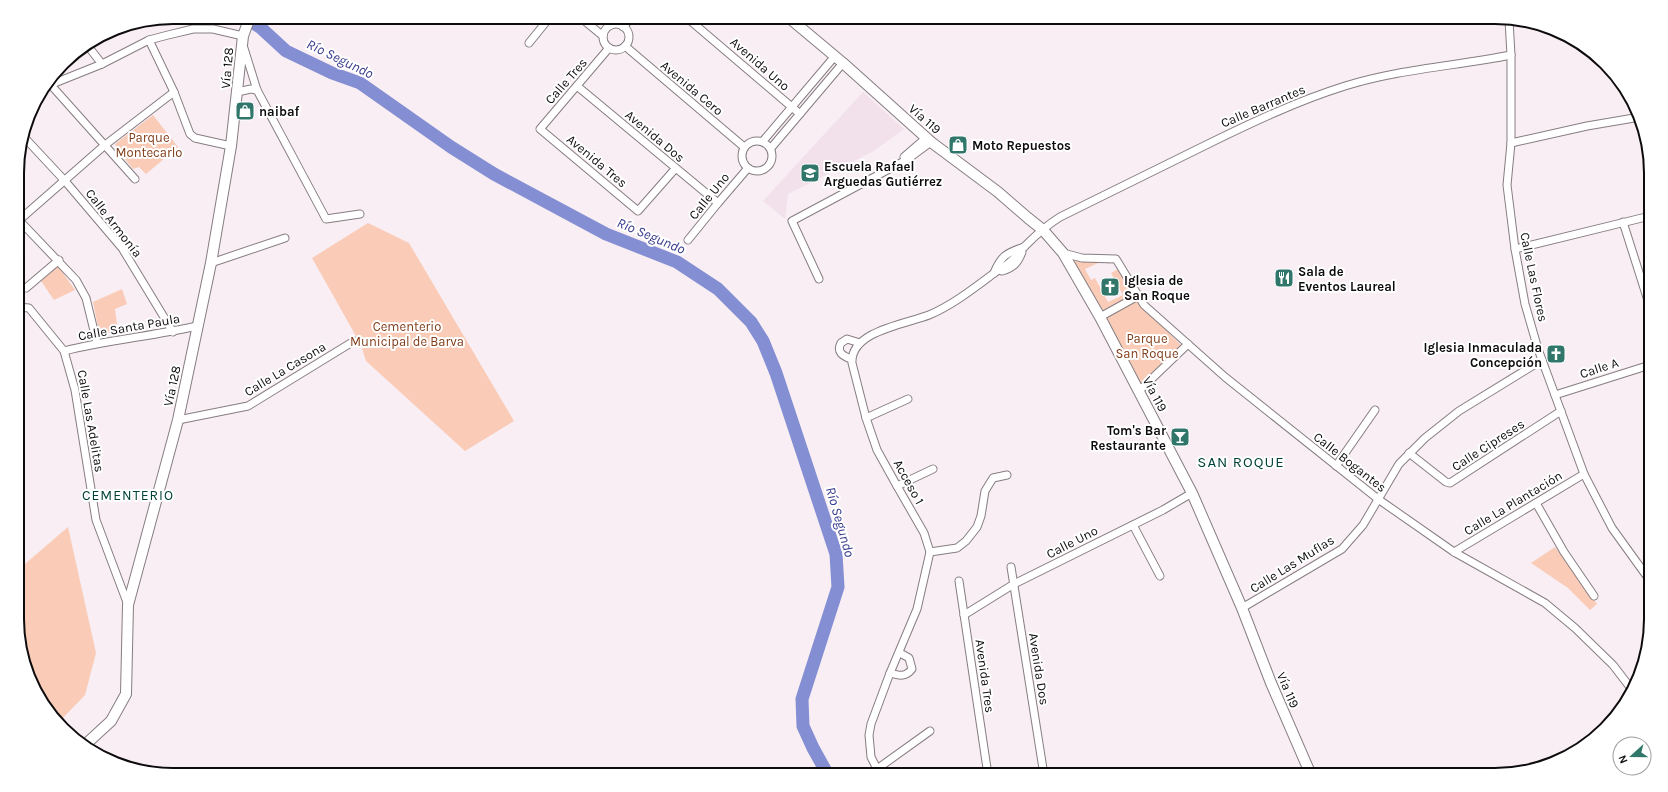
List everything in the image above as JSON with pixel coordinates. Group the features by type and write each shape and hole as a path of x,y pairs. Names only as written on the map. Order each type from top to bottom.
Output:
{"main road":[{"name":"Vía 128","path":"88,742 111,721 126,694 128,605 178,420 211,263 231,146 243,36 247,24"},
{"name":"Vía 119","path":"796,24 839,60 928,140 998,192 1043,230 1063,253 1100,317 1192,493 1242,608 1271,683 1308,768"}],"street":[{"path":"529,43 544,24"},
{"path":"588,24 603,36"},
{"path":"615,24 623,27 629,38 625,46 617,50 609,48 604,43 603,36 606,29 611,25 615,24"},
{"path":"623,27 626,24"},
{"name":"Avenida Uno","path":"694,24 800,114"},
{"name":"Calle Las Flores","path":"1509,24 1511,55 1511,143 1507,185 1514,250 1525,304 1542,360 1584,474 1612,528 1644,572"},
{"path":"54,83 102,64 149,40 193,29 213,29 243,36 257,90 326,219 360,214"},
{"path":"149,40 174,92 190,134 195,138 231,146"},
{"name":"Avenida Cero","path":"625,46 744,147"},
{"name":"Calle Tres","path":"540,128 578,86 609,48"},
{"path":"90,49 102,64"},
{"name":"Calle Barrantes","path":"1043,230 1060,218 1194,151 1253,122 1311,98 1351,84 1400,72 1428,67 1471,63 1511,55"},
{"path":"763,141 792,107 839,60"},
{"path":"771,148 800,114 839,60"},
{"name":"Avenida Dos","path":"578,86 718,203"},
{"path":"51,87 135,179"},
{"path":"237,92 251,89 257,90"},
{"path":"24,215 65,181 104,145 174,92"},
{"path":"1511,143 1587,126 1634,118"},
{"name":"Avenida Tres","path":"540,128 638,212 676,169"},
{"path":"819,279 792,222 900,162 905,155 928,140"},
{"name":"Calle Armonía","path":"28,141 65,181 122,248 173,332"},
{"path":"753,141 763,141 771,148 773,157 769,166 761,171 748,168 742,156 744,147 753,141"},
{"name":"Calle Uno","path":"688,240 748,168"},
{"path":"1514,250 1644,217"},
{"path":"1623,222 1644,288"},
{"path":"24,226 59,260 76,280 86,298 96,343"},
{"path":"860,343 847,339 839,346 840,353 851,359 853,351 860,343 886,328 929,315 946,306 1011,262 1024,247 1043,230"},
{"path":"211,263 285,238"},
{"name":"Calle Bogantes","path":"1063,253 1082,258 1116,259 1144,305 1282,424 1378,499 1454,552 1545,603 1575,628 1613,664 1629,685"},
{"path":"26,288 59,260"},
{"path":"1100,317 1138,296"},
{"name":"Calle Las Adelitas","path":"24,308 29,308 64,351 75,390 96,520 128,605"},
{"name":"Calle Santa Paula","path":"64,351 96,343 173,332 197,326"},
{"name":"Calle La Casona","path":"178,420 248,406 354,341"},
{"path":"1139,391 1188,344"},
{"name":"Acceso 1","path":"851,359 866,418 877,450 924,533 930,552"},
{"name":"Calle Las Muflas","path":"1242,608 1342,548 1363,525 1392,474 1409,453 1458,411 1542,360"},
{"name":"Calle A","path":"1555,395 1644,367"},
{"path":"866,418 908,399"},
{"path":"1336,466 1375,410"},
{"name":"Calle Cipreses","path":"1409,453 1446,482 1450,483 1561,411"},
{"path":"897,486 933,469"},
{"name":"Calle La Plantación","path":"1454,552 1584,474"},
{"path":"877,768 871,756 869,735 871,724 890,673 900,653 917,610 930,552 957,548 966,541 977,527 982,498 993,478 1007,475"},
{"name":"Calle Uno","path":"964,615 1014,584 1134,525 1192,493"},
{"path":"1536,503 1564,552 1594,596"},
{"path":"1134,525 1160,576"},
{"name":"Avenida Dos","path":"1011,567 1043,768"},
{"name":"Avenida Tres","path":"959,581 987,768"},
{"path":"890,673 903,676 908,674 912,669 909,658 900,653"},
{"path":"878,768 930,731"}],"shaded area":[{"name":"Escuela Rafael Arguedas Gutiérrez","path":"863,92 904,129 872,152 788,194 785,219 763,201"}],"green space":[{"name":"Parque Montecarlo","path":"153,115 178,147 146,174 139,167 133,169 116,148 115,144"},
{"name":"Cementerio Municipal de Barva","path":"368,223 409,243 514,421 465,451 366,361 361,345 312,258"},
{"path":"1108,259 1115,260 1134,295 1101,311 1074,261","holes":["1105,260 1107,264 1112,262 1116,264 1118,269 1111,273 1123,295 1108,302 1095,278 1091,280 1085,269"]},
{"path":"58,266 75,290 54,300 41,281"},
{"path":"122,289 127,304 115,309 118,333 101,333 98,327 93,302"},
{"name":"Parque San Roque","path":"1135,300 1182,346 1141,384 1105,316"},
{"path":"68,527 96,653 85,695 62,718 49,702 39,685 29,658 24,629 24,565"},
{"path":"1555,547 1597,604 1590,610 1568,588 1531,563"}],"waterway":[{"name":"Río Segundo","path":"255,24 286,51 332,73 360,83 451,147 494,174 606,234 677,262 718,289 751,322 763,341 776,373 836,554 838,587 802,699 803,726 824,768"}],"place":[{"name":"naibaf","path":"245,111"},
{"name":"Moto Repuestos","path":"958,145"},
{"name":"Escuela Rafael Arguedas Gutiérrez","path":"810,173"},
{"name":"Sala de Eventos Laureal","path":"1284,278"},
{"name":"Iglesia de San Roque","path":"1110,287"},
{"name":"Iglesia Inmaculada Concepción","path":"1556,354"},
{"name":"Tom's Bar Restaurante","path":"1180,437"}],"district":[{"name":"SAN ROQUE","path":"1241,462"},
{"name":"CEMENTERIO","path":"128,495"}]}
